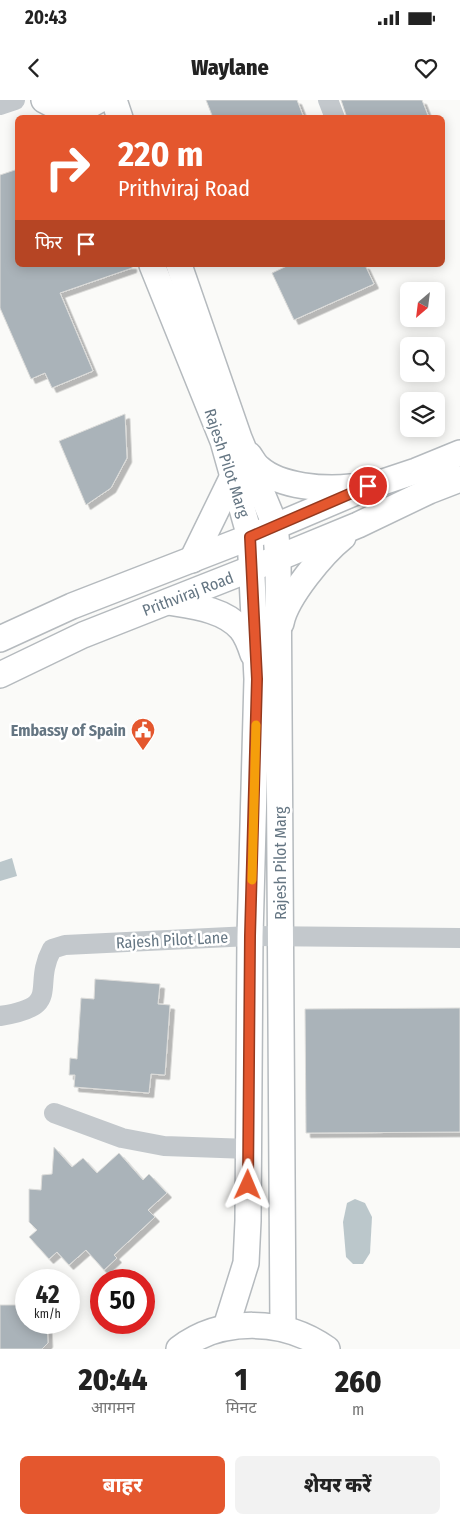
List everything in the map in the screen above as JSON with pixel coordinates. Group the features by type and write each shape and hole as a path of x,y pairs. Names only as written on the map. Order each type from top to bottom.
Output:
{"main road":[{"path":"44,100 63,108 90,108"},
{"path":"114,100 119,115"},
{"name":"Rajesh Pilot Marg","path":"153,267 223,441 250,537 257,679 250,936 249,1148 246,1262 226,1327"},
{"name":"Rajesh Pilot Marg","path":"180,267 239,438 275,525 278,558 279,638 283,1328"},
{"path":"239,438 259,468 276,478 315,488 335,489 368,486"},
{"name":"Prithviraj Road","path":"0,639 72,606 250,537 368,486 416,472 460,453"},
{"path":"192,560 233,476"},
{"name":"Prithviraj Road","path":"0,675 83,635 252,570 460,479"},
{"path":"279,638 282,617 306,576 339,540 358,525"},
{"path":"167,602 207,609 225,617 240,628 248,639 254,656 257,679"},
{"path":"179,1349 190,1340 226,1327 255,1325 283,1328 317,1342 327,1349"}],"street":[{"path":"0,106 15,100"},
{"path":"328,100 334,115"},
{"name":"Rajesh Pilot Lane","path":"0,1016 21,1013 35,1006 43,994 46,960 52,949 65,944 250,936 460,938"},
{"path":"54,1113 122,1138 164,1146 249,1148"}],"shaded area":[{"path":"12,858 17,876 0,881 0,862"},
{"path":"355,1199 365,1203 372,1217 370,1253 363,1264 353,1264 346,1257 343,1222 347,1203"}],"building":[{"path":"206,100 297,100 303,115 212,115"},
{"path":"341,100 422,100 428,115 346,115"},
{"path":"15,170 15,267 132,267 60,293 93,371 52,388 45,373 31,379 0,308 0,175"},
{"path":"285,267 366,267 374,284 294,320 272,273"},
{"path":"125,414 127,458 111,488 86,505 59,441"},
{"path":"95,979 160,984 158,1004 170,1005 165,1075 151,1074 149,1093 74,1087 75,1075 69,1075 70,1058 77,1059 81,998 94,999"},
{"path":"460,1008 460,1132 306,1133 305,1009"},
{"path":"54,1147 72,1167 83,1158 97,1173 119,1153 143,1180 149,1174 167,1193 148,1210 155,1217 114,1255 117,1258 105,1269 86,1250 69,1265 57,1252 49,1259 29,1237 37,1230 29,1222 29,1189 41,1190 42,1175 52,1174"},
{"path":"0,1305 15,1305 15,1334 48,1334 48,1343 42,1349 0,1349"}],"slow traffic":[{"path":"252,880 256,725"}],"place":[{"name":"Embassy of Spain","path":"143,751"}],"route":[{"path":"248,1185 250,936 257,679 250,537 368,486"}]}
